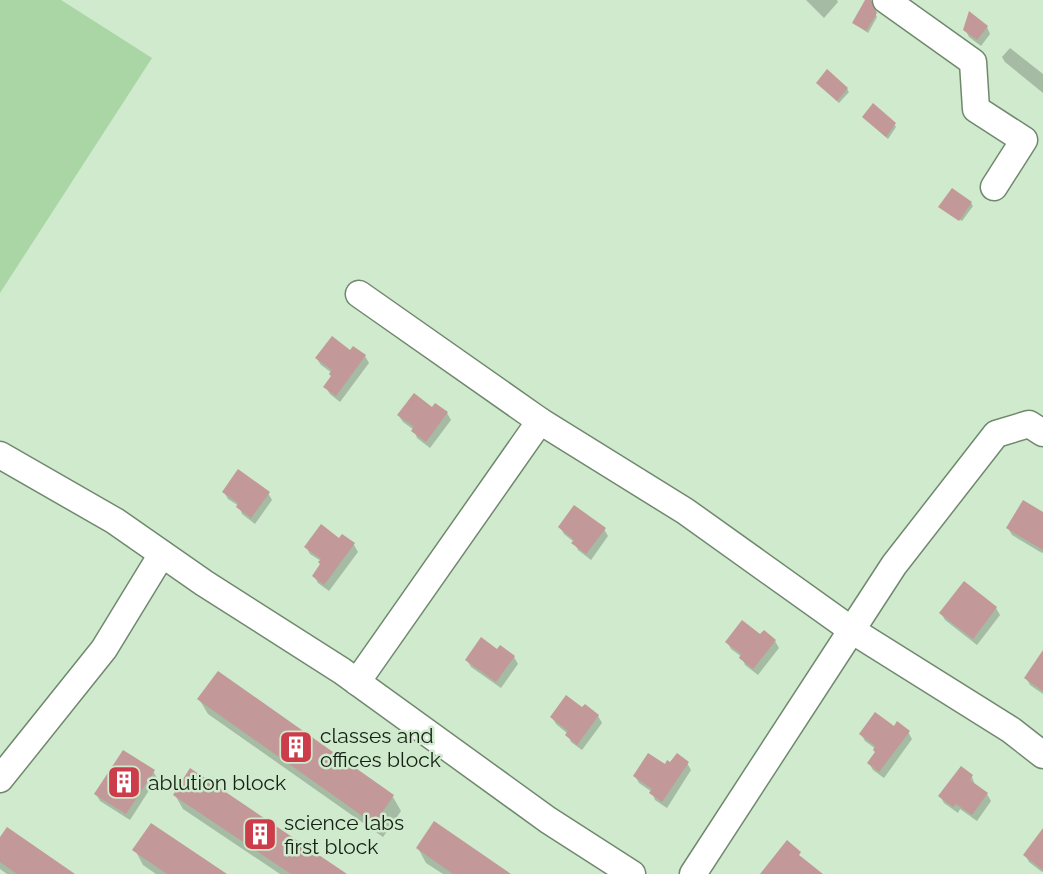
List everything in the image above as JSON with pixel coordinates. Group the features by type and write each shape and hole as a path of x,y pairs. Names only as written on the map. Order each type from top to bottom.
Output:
{"street":[{"path":"886,0 972,62 976,109 1024,140 994,187"},
{"path":"359,294 540,421 685,511 853,631 1012,730 1043,755"},
{"path":"357,681 540,421"},
{"path":"692,874 894,565 996,434 1029,424 1043,433"},
{"path":"0,455 115,521 204,583 357,681 548,820 632,874"},
{"path":"0,779 104,649 162,554"}],"green space":[{"path":"0,0 61,0 152,58 0,293"}],"building":[{"path":"865,0 871,0 877,13 866,31 852,23"},
{"path":"969,11 988,26 977,40 963,30"},
{"path":"827,69 848,88 837,101 816,83"},
{"path":"873,103 896,123 886,137 862,117"},
{"path":"952,188 972,202 959,221 938,207"},
{"path":"332,336 350,350 353,346 366,355 336,396 323,387 332,370 315,358"},
{"path":"414,393 432,407 435,403 448,412 426,442 411,431 414,427 397,415"},
{"path":"238,469 270,492 251,518 236,507 238,503 222,492"},
{"path":"1023,500 1043,512 1043,550 1006,528"},
{"path":"574,505 606,528 586,554 571,543 574,540 558,527"},
{"path":"321,524 339,538 342,534 355,543 324,585 312,576 321,559 304,547"},
{"path":"964,581 997,607 973,639 939,613"},
{"path":"742,620 760,634 764,630 776,640 753,669 739,658 741,654 725,642"},
{"path":"481,637 497,649 500,645 515,656 496,682 465,660"},
{"path":"1043,650 1043,691 1024,678"},
{"name":"classes and offices block","path":"218,671 394,795 374,824 197,699"},
{"path":"566,695 582,707 585,704 599,715 577,745 565,735 568,731 550,717"},
{"path":"875,712 894,726 897,721 910,731 879,772 867,763 875,752 875,746 859,734"},
{"name":"ablution block","path":"123,750 155,770 126,814 94,794"},
{"path":"648,753 665,764 677,753 689,762 662,802 649,793 652,789 633,776"},
{"path":"961,766 973,775 970,780 988,793 972,815 956,804 953,807 938,796"},
{"name":"science labs first block","path":"190,768 347,874 291,874 173,795"},
{"name":"classes and offices block","path":"434,821 511,874 453,874 416,848"},
{"path":"151,823 227,874 167,874 132,850"},
{"path":"7,827 75,874 17,874 0,862 0,837"},
{"path":"1043,828 1043,870 1023,855"},
{"path":"787,840 801,852 799,855 823,874 760,874"}],"place":[{"name":"classes and offices block","path":"296,747"},
{"name":"ablution block","path":"124,782"},
{"name":"science labs first block","path":"260,834"}]}
